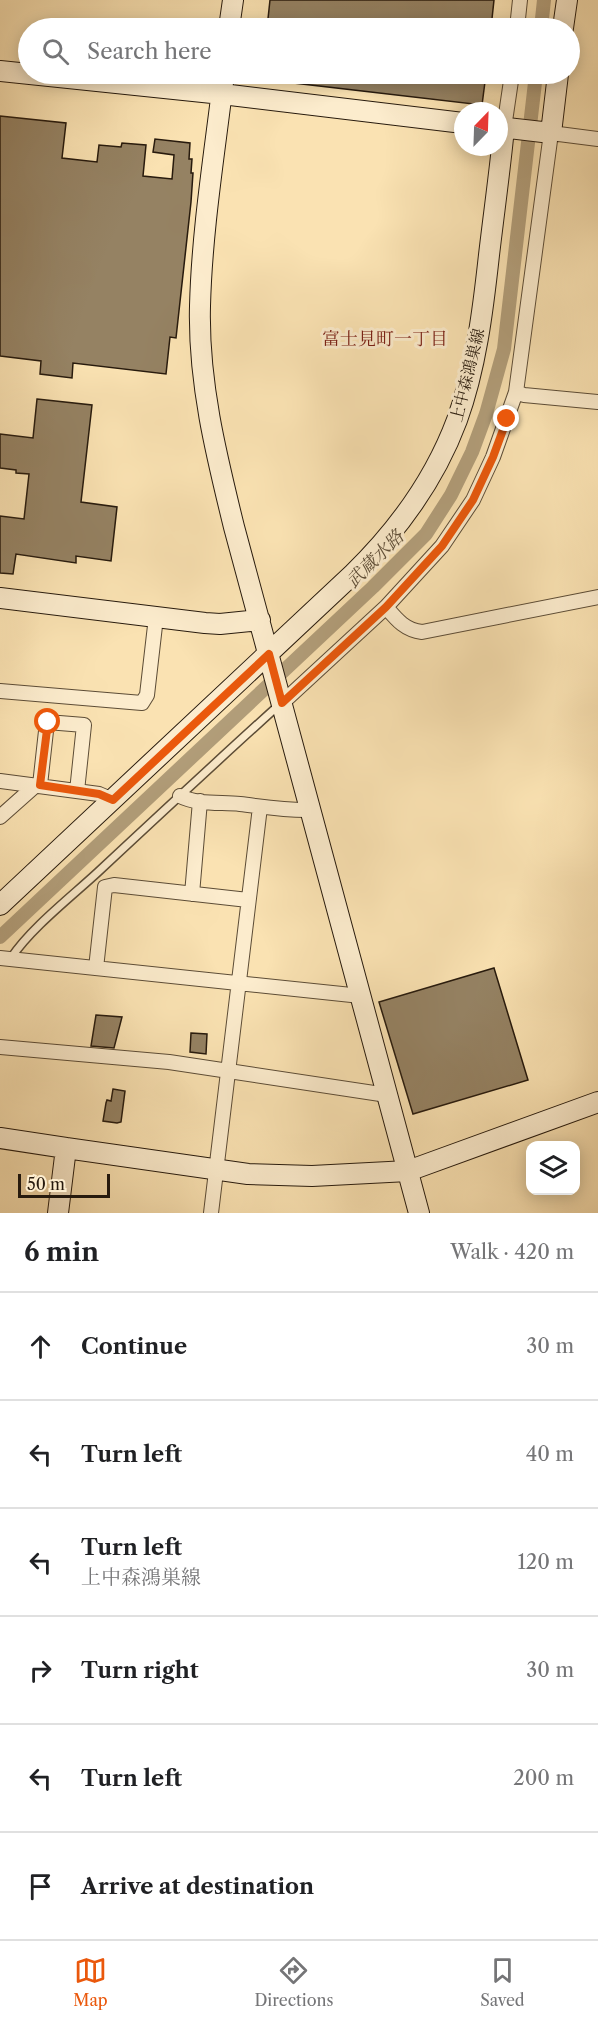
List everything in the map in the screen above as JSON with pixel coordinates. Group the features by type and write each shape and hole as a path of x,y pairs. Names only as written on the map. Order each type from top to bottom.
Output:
{"street":[{"path":"230,18 232,0"},
{"path":"518,18 520,0"},
{"path":"564,18 567,0"},
{"path":"0,71 18,73"},
{"path":"125,84 454,122"},
{"path":"223,84 205,234 200,307 202,358 216,455 419,1213"},
{"path":"508,110 511,84"},
{"path":"280,697 386,607 442,546 473,500 493,457 516,392 546,132 556,84"},
{"path":"508,128 598,139"},
{"name":"上中森鴻巣線","path":"0,905 113,800 271,660 386,539 419,494 452,433 467,389 478,337 502,156"},
{"path":"516,392 524,395 598,402"},
{"path":"386,607 403,626 422,632 598,597"},
{"path":"0,598 220,624 260,620"},
{"path":"0,691 142,703 146,699 156,617"},
{"path":"0,817 38,785 48,722 84,725 77,791"},
{"path":"0,781 99,794 113,800"},
{"path":"180,796 188,800 294,811 312,810"},
{"path":"192,894 200,801"},
{"path":"212,1213 260,807"},
{"path":"96,969 105,887 114,885 248,900"},
{"path":"3,959 361,996"},
{"path":"0,1047 169,1062 387,1095"},
{"path":"0,1138 248,1174 352,1175 408,1171 598,1102"},
{"path":"58,1213 66,1148"}],"lane":[{"path":"3,959 16,950 180,796 280,697"}],"building":[{"path":"270,0 494,0 492,18 268,18"},
{"path":"302,84 485,84 482,102 456,102"},
{"path":"0,116 66,123 62,158 97,162 99,145 121,147 122,143 146,145 143,176 172,179 174,155 153,152 155,139 190,143 189,159 192,159 191,173 193,173 191,202 176,338 170,337 166,374 73,363 72,378 40,374 41,361 0,356"},
{"path":"37,399 92,405 81,502 117,507 111,561 76,556 76,563 16,554 13,574 0,573 0,516 24,519 29,474 0,468 0,434 33,438"},
{"path":"494,968 528,1080 413,1114 379,1002"},
{"path":"96,1015 122,1017 114,1048 91,1046"},
{"path":"191,1033 207,1034 206,1054 190,1052"},
{"path":"113,1089 125,1091 121,1122 117,1123 103,1121 106,1103 107,1100 111,1101"}],"waterway":[{"name":"武蔵水路","path":"542,18 544,0"},
{"name":"武蔵水路","path":"0,937 373,587 426,534 451,495 472,452 486,414 504,349 535,84"}],"district":[{"name":"富士見町一丁目","path":"385,339"}],"route":[{"path":"48,722 40,785 99,794 113,800 269,654 282,703 386,607 442,546 473,500 507,419"}]}
